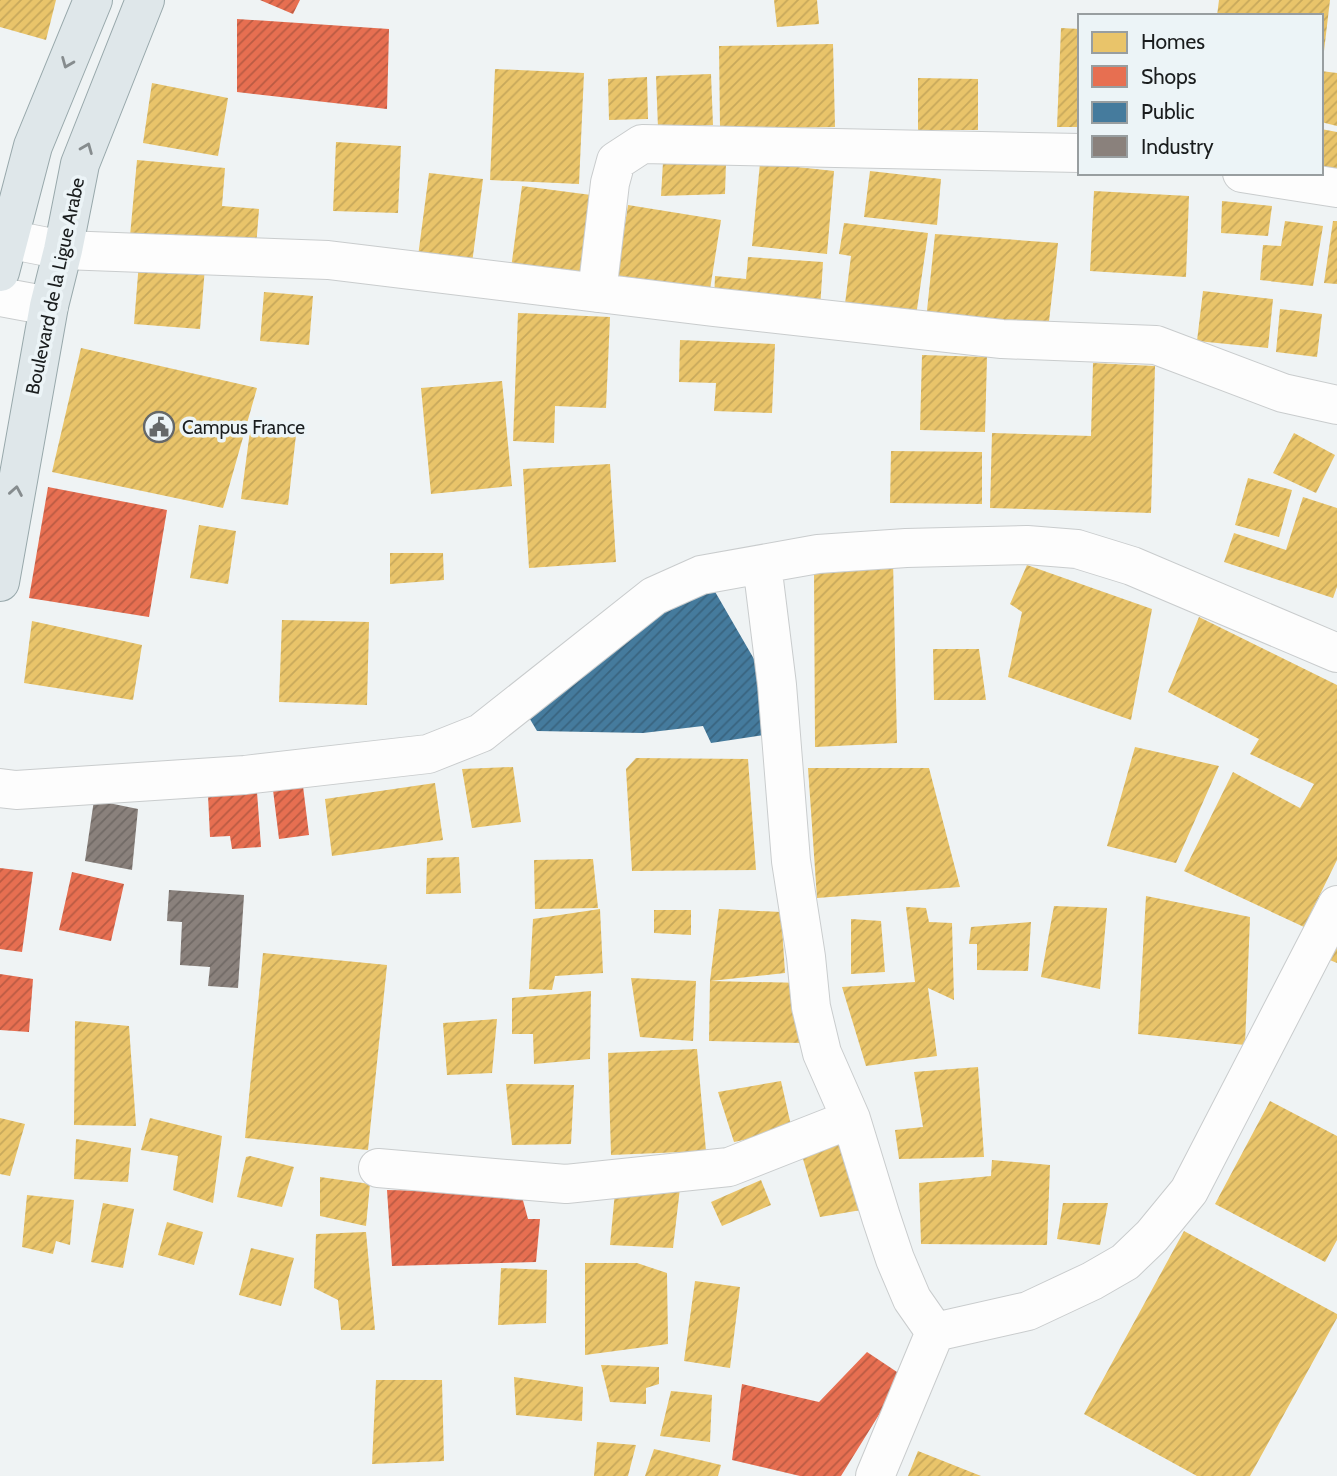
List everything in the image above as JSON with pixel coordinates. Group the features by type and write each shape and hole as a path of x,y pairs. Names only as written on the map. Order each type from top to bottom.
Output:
{"main road":[{"path":"4,255 33,146 93,0"},
{"name":"Boulevard de la Ligue Arabe","path":"0,582 49,306 80,164 145,0"}],"street":[{"path":"597,293 610,183 616,161 642,144 1078,153"},
{"path":"1255,175 1337,188"},
{"path":"4,255 63,250 328,260 1002,339 1156,345 1283,393 1337,405"},
{"path":"0,297 49,306"},
{"path":"0,788 16,790 206,778 428,754 481,733 654,596 701,575 818,554 906,548 1027,545 1077,549 1132,566 1337,653"},
{"path":"762,564 777,685 791,861 811,1007 822,1053 851,1119 895,1259 912,1300 935,1332"},
{"path":"935,1332 1028,1311 1125,1262 1152,1236 1189,1191 1337,905"},
{"path":"378,1168 566,1184 729,1167 851,1119"},
{"path":"875,1476 935,1332"}],"building: Homes":[{"path":"0,0 56,0 46,40 0,27"},
{"path":"774,0 817,0 819,24 777,27"},
{"path":"1219,0 1330,0 1324,51 1323,14 1217,14"},
{"path":"1061,28 1078,29 1078,127 1057,127"},
{"path":"833,44 835,127 720,129 719,46"},
{"path":"495,69 584,73 579,184 490,180"},
{"path":"1323,71 1337,73 1337,126 1323,122"},
{"path":"711,74 713,125 658,128 656,76"},
{"path":"647,77 648,119 609,120 608,79"},
{"path":"918,78 978,79 978,130 918,130"},
{"path":"152,83 228,98 218,156 143,143"},
{"path":"1323,129 1337,132 1337,168 1334,182 1323,174"},
{"path":"336,142 401,146 398,213 333,211"},
{"path":"137,160 225,168 222,206 259,209 256,247 130,236"},
{"path":"663,162 726,162 725,194 661,196"},
{"path":"760,163 834,171 827,254 752,246"},
{"path":"870,171 941,179 937,225 864,217"},
{"path":"429,173 483,179 471,271 417,264"},
{"path":"522,186 599,196 587,286 510,276"},
{"path":"1094,191 1189,196 1186,277 1090,271"},
{"path":"1222,201 1272,206 1268,236 1221,233"},
{"path":"628,205 721,220 708,302 615,288"},
{"path":"1285,221 1323,226 1313,286 1260,280 1263,245 1281,246"},
{"path":"1333,221 1337,221 1337,284 1324,283"},
{"path":"844,223 928,233 915,323 844,312 851,256 839,254"},
{"path":"935,234 1058,243 1048,330 926,320"},
{"path":"748,257 823,262 820,309 714,302 715,276 746,279"},
{"path":"139,262 205,267 200,329 134,324"},
{"path":"1203,291 1273,299 1268,348 1197,341"},
{"path":"264,292 313,296 309,345 260,341"},
{"path":"1280,309 1322,314 1317,357 1276,352"},
{"path":"518,313 610,317 606,408 555,406 554,443 513,441"},
{"path":"680,340 775,344 772,413 714,411 716,383 679,382"},
{"path":"81,348 257,388 223,508 52,472"},
{"path":"922,355 987,357 985,432 920,430"},
{"path":"1093,363 1155,366 1151,513 990,508 992,433 1091,436"},
{"path":"502,381 512,486 431,494 421,388"},
{"path":"250,431 296,435 288,505 241,499"},
{"path":"1294,433 1335,455 1316,493 1273,473"},
{"path":"891,451 982,452 982,504 890,503"},
{"path":"610,464 616,562 529,568 523,469"},
{"path":"1248,478 1292,490 1279,537 1235,525"},
{"path":"1303,497 1337,508 1337,587 1333,598 1224,562 1234,533 1286,550"},
{"path":"199,525 236,531 228,584 190,578"},
{"path":"390,553 443,553 444,580 390,584"},
{"path":"893,560 897,743 815,747 814,570"},
{"path":"1027,565 1152,609 1131,720 1008,677 1022,612 1010,604"},
{"path":"1199,617 1337,685 1337,860 1304,927 1184,871 1233,772 1300,808 1314,784 1250,754 1259,739 1168,692"},
{"path":"282,620 369,622 367,705 279,702"},
{"path":"32,621 142,645 133,700 24,683"},
{"path":"933,649 979,649 986,700 934,700"},
{"path":"1135,747 1219,766 1176,863 1107,846"},
{"path":"636,758 748,759 756,870 632,871 626,769"},
{"path":"513,767 521,822 472,828 462,769"},
{"path":"808,768 929,768 960,887 817,898"},
{"path":"435,783 443,840 332,856 325,799"},
{"path":"459,857 461,893 426,894 427,858"},
{"path":"593,859 598,908 535,909 534,860"},
{"path":"1146,896 1250,917 1245,1045 1138,1034"},
{"path":"1054,906 1107,908 1100,989 1041,977"},
{"path":"906,907 926,908 929,922 952,923 954,1000 928,988 937,1056 866,1066 842,987 915,982"},
{"path":"600,909 603,973 555,976 552,990 529,989 533,919"},
{"path":"719,909 781,912 785,973 710,981"},
{"path":"654,910 691,910 691,935 654,933"},
{"path":"851,919 881,921 885,972 851,974"},
{"path":"1031,922 1028,971 977,970 977,944 969,944 971,927"},
{"path":"1337,925 1337,963 1320,956"},
{"path":"263,953 387,965 368,1150 245,1138"},
{"path":"631,978 696,981 693,1041 640,1037"},
{"path":"710,981 804,983 803,1043 709,1041"},
{"path":"591,991 590,1059 534,1064 533,1034 512,1034 512,998"},
{"path":"497,1019 492,1073 447,1075 443,1023"},
{"path":"75,1021 129,1026 136,1126 74,1125"},
{"path":"697,1049 706,1151 611,1155 608,1053"},
{"path":"978,1067 984,1157 899,1159 895,1130 923,1127 914,1072"},
{"path":"781,1081 792,1130 734,1142 718,1092"},
{"path":"506,1084 574,1085 571,1144 512,1145"},
{"path":"1270,1101 1337,1136 1337,1240 1325,1262 1215,1204"},
{"path":"0,1118 25,1124 10,1176 0,1174"},
{"path":"150,1118 222,1136 213,1203 173,1190 178,1156 141,1150"},
{"path":"76,1139 131,1148 128,1182 74,1179"},
{"path":"833,1140 853,1145 873,1208 820,1217 801,1152"},
{"path":"246,1157 294,1167 282,1207 237,1197"},
{"path":"992,1160 1050,1165 1047,1245 921,1244 919,1183 991,1176"},
{"path":"320,1177 370,1184 366,1226 320,1216"},
{"path":"761,1180 771,1205 722,1226 711,1202"},
{"path":"616,1181 680,1188 673,1248 610,1245"},
{"path":"27,1195 74,1200 70,1245 56,1241 53,1254 22,1247"},
{"path":"103,1203 134,1209 123,1268 91,1262"},
{"path":"1063,1203 1108,1203 1100,1245 1057,1239"},
{"path":"167,1222 203,1232 194,1265 158,1255"},
{"path":"1184,1231 1337,1314 1250,1476 1197,1476 1084,1414"},
{"path":"366,1232 375,1330 341,1330 338,1300 314,1288 316,1234"},
{"path":"251,1248 294,1258 281,1306 239,1295"},
{"path":"585,1263 637,1263 667,1273 668,1344 585,1355"},
{"path":"501,1268 547,1270 546,1323 498,1325"},
{"path":"695,1281 740,1287 730,1368 684,1361"},
{"path":"601,1365 659,1367 659,1384 646,1388 646,1404 610,1402"},
{"path":"514,1377 583,1387 582,1421 516,1415"},
{"path":"376,1380 442,1380 444,1461 372,1464"},
{"path":"671,1391 712,1395 710,1442 660,1436"},
{"path":"597,1442 636,1445 628,1476 594,1476"},
{"path":"654,1449 721,1465 718,1476 645,1476"},
{"path":"918,1451 981,1476 908,1476"}],"building: Shops":[{"path":"260,0 300,0 293,14"},
{"path":"237,19 389,29 387,109 237,92"},
{"path":"48,487 167,510 149,617 29,598"},
{"path":"303,786 309,835 279,839 273,790"},
{"path":"257,792 261,847 232,849 230,836 210,837 208,795"},
{"path":"0,868 33,872 22,952 0,949"},
{"path":"72,872 124,884 111,941 59,930"},
{"path":"0,974 33,979 29,1032 0,1030"},
{"path":"387,1190 521,1193 528,1219 540,1219 536,1262 392,1266"},
{"path":"867,1352 903,1376 841,1476 800,1476 732,1460 742,1384 819,1402"}],"building: Public":[{"path":"710,583 769,685 771,734 711,743 703,726 643,733 537,731 524,709 632,633"}],"building: Industry":[{"path":"94,800 138,809 132,870 85,861"},
{"path":"169,890 244,895 238,988 208,986 210,967 180,965 182,922 167,921"}],"place":[{"name":"Campus France","path":"159,427"}]}
